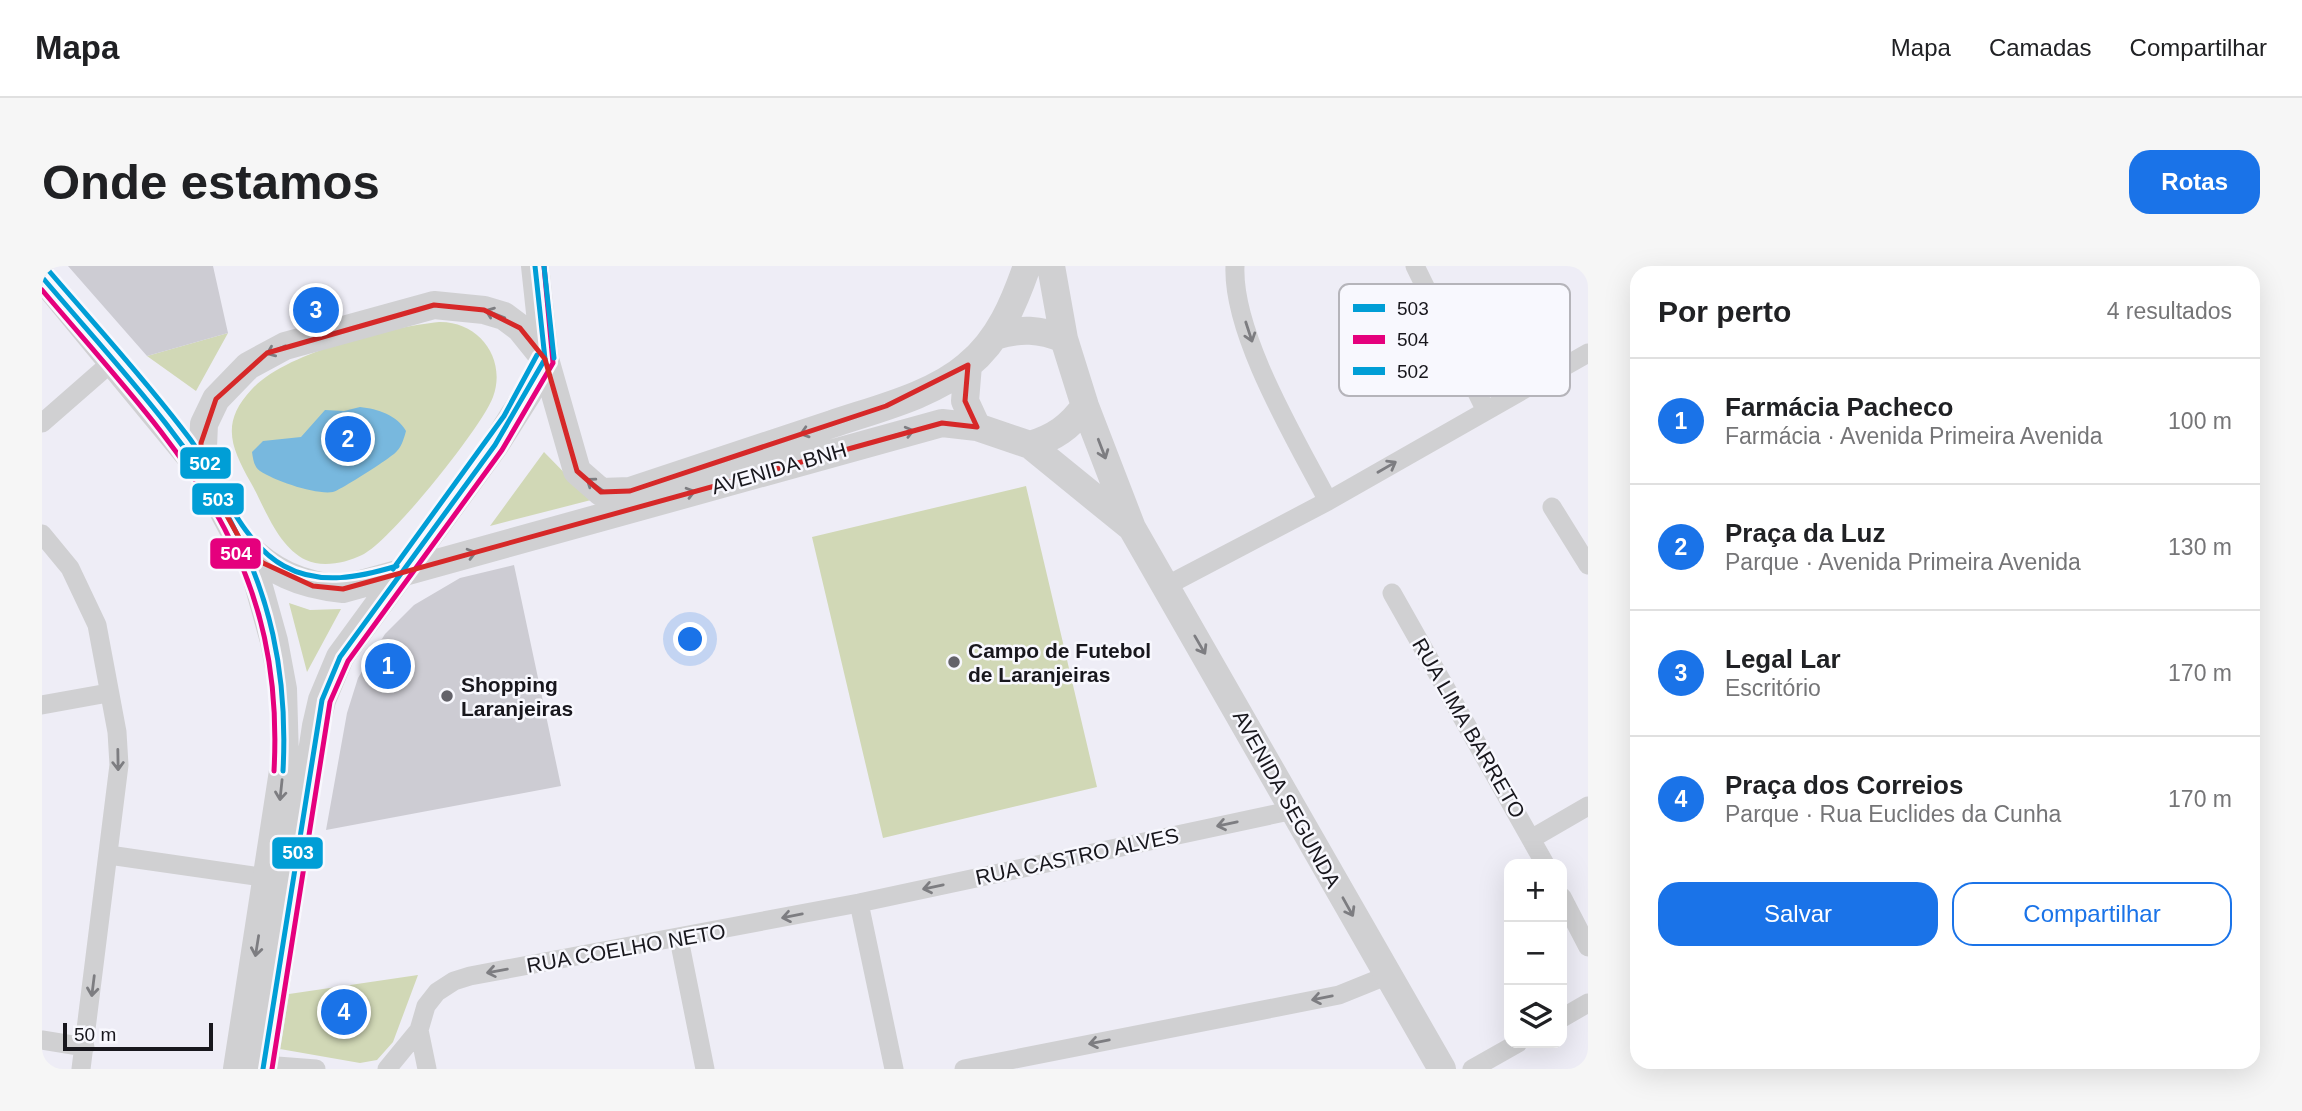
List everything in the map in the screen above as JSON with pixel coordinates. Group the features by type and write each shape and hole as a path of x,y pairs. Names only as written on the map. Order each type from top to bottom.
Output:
{"street":[{"path":"255,1068 322,700 340,657 511,421 545,359 535,266"},
{"name":"AVENIDA BNH","path":"545,359 577,471 601,492 630,491 886,406 943,382 968,365 995,336 1013,304 1027,266"},
{"path":"1051,266 1064,339 1085,405 1132,528"},
{"path":"1236,266 1234,287 1265,379 1328,501"},
{"path":"1415,266 1424,284"},
{"path":"42,277 202,471 242,541 264,602 283,689 285,758 268,878 255,1068"},
{"path":"202,471 204,424 216,399 248,366 285,346 434,305 484,310 504,316 520,328 545,359"},
{"path":"995,336 1030,330 1046,331 1064,339"},
{"path":"1570,363 1588,353"},
{"path":"42,423 113,361"},
{"path":"968,365 965,401 977,427"},
{"path":"1479,396 1486,411"},
{"path":"1166,586 1328,501 1512,396"},
{"path":"1030,445 1050,439 1067,427 1085,405"},
{"name":"AVENIDA BNH","path":"242,541 263,563 286,576 313,586 343,589 942,423 977,427 1030,445 1132,528"},
{"path":"1552,507 1588,565"},
{"name":"AVENIDA SEGUNDA","path":"1132,528 1386,976 1442,1069"},
{"path":"42,534 70,568 97,625 117,732 119,765 81,1069"},
{"name":"RUA LIMA BARRETO","path":"1392,593 1542,859"},
{"path":"42,705 108,693"},
{"path":"1531,839 1588,806"},
{"name":"RUA CASTRO ALVES","path":"859,902 1294,810"},
{"path":"109,855 268,878"},
{"path":"859,902 894,1069"},
{"name":"RUA COELHO NETO","path":"387,1069 419,1030 426,1006 437,992 453,981 859,902"},
{"path":"1567,907 1588,947"},
{"path":"679,939 705,1069"},
{"path":"964,1069 1339,995 1386,976"},
{"path":"1567,1015 1588,1003"},
{"path":"419,1030 427,1069"},
{"path":"42,1040 85,1047"},
{"path":"1472,1069 1509,1048"},
{"path":"255,1068 316,1069"}],"highlighted area":[{"path":"434,305 484,310 520,328 545,359 577,471 601,492 630,491 886,406 968,365 965,401 977,427 942,423 343,589 313,586 263,563 241,541 202,471 201,443 216,399 267,353"}],"green space":[{"path":"439,322 466,328 477,335 493,356 496,383 493,397 485,412 434,482 375,546 362,555 341,562 319,564 306,560 296,554 280,537 238,458 232,424 242,401 268,376 313,353 394,329"},
{"path":"228,333 196,391 147,356"},
{"path":"544,452 591,500 490,526"},
{"name":"Campo de Futebol de Laranjeiras","path":"1026,486 1097,787 883,838 812,537"},
{"path":"289,603 310,610 341,609 307,672"},
{"path":"418,975 393,1042 377,1060 360,1063 280,1049 289,994"}],"water":[{"path":"360,407 386,414 398,421 406,431 403,442 394,454 345,486 333,492 306,489 275,479 256,467 252,452 263,441 301,437 325,410 344,411"}],"building":[{"path":"68,266 213,266 228,333 147,356"},
{"name":"Shopping Laranjeiras","path":"514,565 561,786 326,830 347,713 358,678 385,634 414,605 460,578"}],"transit line":[{"name":"503","path":"263,1069 322,700 340,657 495,445 545,359 535,266"},
{"name":"504","path":"272,1069 330,702 348,661 502,450 553,363 544,266"},
{"name":"502","path":"544,266 554,358"},
{"name":"502","path":"49,271 173,417 201,455 243,526 269,555 298,572 326,578 354,576 397,566"},
{"name":"503","path":"42,277 139,390 181,444 218,499 248,557 270,621 282,691 283,771"},
{"name":"504","path":"42,290 177,452 212,506 241,563 261,625 273,693 274,771"},
{"name":"502","path":"393,569 504,416 537,355"}],"place":[{"name":"Legal Lar","path":"316,310"},
{"name":"Praça da Luz","path":"348,439"},
{"name":"Campo de Futebol de Laranjeiras","path":"954,662"},
{"name":"Farmácia Pacheco","path":"388,666"},
{"name":"Shopping Laranjeiras","path":"447,696"},
{"name":"Praça dos Correios","path":"344,1012"}]}
